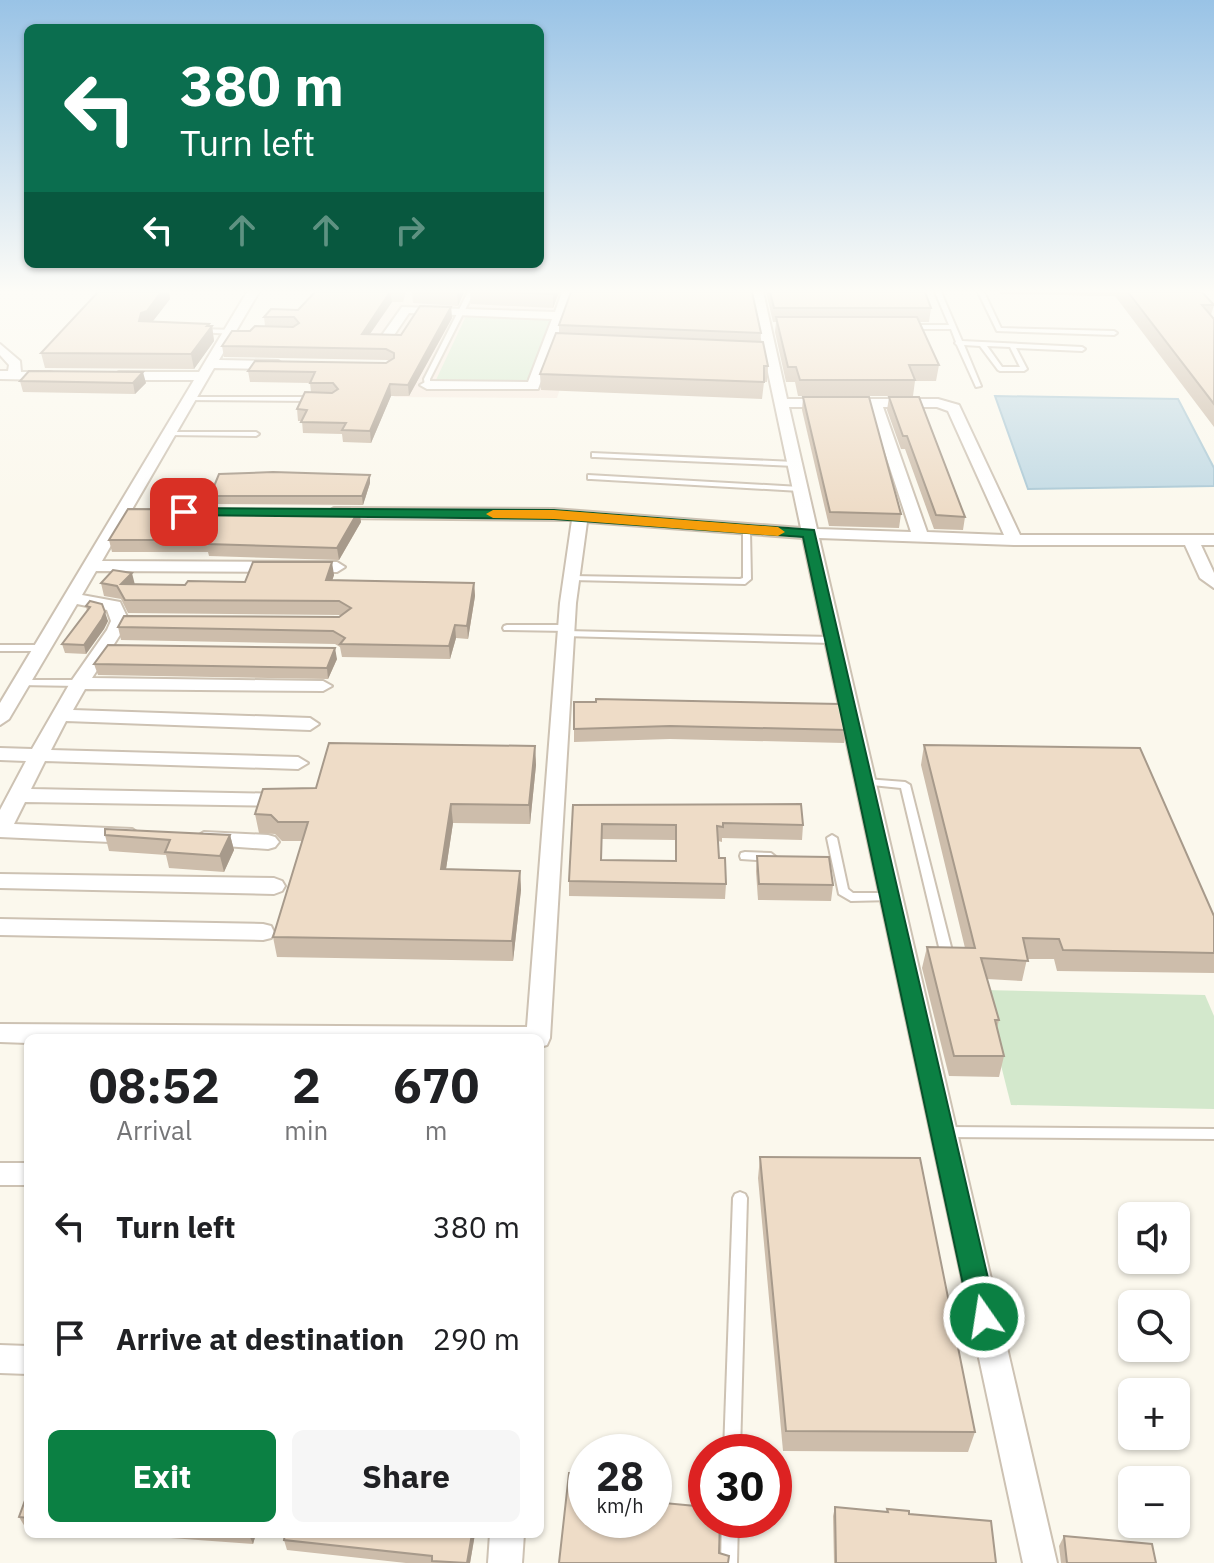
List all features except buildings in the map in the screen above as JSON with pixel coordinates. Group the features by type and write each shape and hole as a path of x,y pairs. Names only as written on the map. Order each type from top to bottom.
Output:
{"street":[{"path":"0,719 12,691 90,566 130,512 168,434 210,365"},
{"path":"108,376 289,365"},
{"path":"427,385 533,386 542,365"},
{"path":"767,365 782,403 832,640 841,710 864,782 1040,1563"},
{"path":"6,376 60,376"},
{"path":"782,403 938,403 954,408 1014,540"},
{"path":"875,403 920,536"},
{"path":"314,513 580,516 746,531 1014,540 1214,540"},
{"path":"538,1034 570,706 566,631 580,516"},
{"path":"1191,540 1208,578 1214,583"},
{"path":"90,566 337,567"},
{"path":"71,598 114,606 128,621 114,648 79,683 0,830 158,837"},
{"path":"79,683 323,686"},
{"path":"60,715 310,724"},
{"path":"0,754 298,763"},
{"path":"19,795 292,800"},
{"path":"189,838 268,842"},
{"path":"0,881 274,886"},
{"path":"0,927 263,932"},
{"path":"0,1033 134,1034"},
{"path":"0,1174 24,1174"},
{"path":"0,1359 24,1360"},
{"path":"505,1563 507,1538"}],"lane":[{"path":"427,385 434,365"},
{"path":"968,365 978,386"},
{"path":"997,365 1000,369 1024,369 1022,365"},
{"path":"189,399 320,399"},
{"path":"168,434 256,434"},
{"path":"595,455 795,464"},
{"path":"591,477 800,489"},
{"path":"572,578 742,582 747,579 746,531"},
{"path":"507,628 832,640"},
{"path":"0,648 41,648"},
{"path":"12,691 79,683"},
{"path":"864,782 905,785 946,951"},
{"path":"832,838 843,891 851,897 889,897"},
{"path":"745,856 791,857"},
{"path":"821,858 837,858"},
{"path":"942,1132 1214,1134"},
{"path":"733,1434 740,1198"},
{"path":"729,1563 730,1538"}],"shaded area":[{"path":"410,365 568,365 557,398 394,397"}],"green space":[{"path":"443,365 535,365 529,382 435,382"},
{"path":"982,990 1205,995 1214,1016 1214,1109 1011,1105"}],"water":[{"path":"995,396 1178,399 1214,468 1214,486 1028,489"}],"slow traffic":[{"path":"493,514 554,514 778,532"}],"route":[{"path":"184,512 554,514 746,531 809,533 984,1317"}]}
